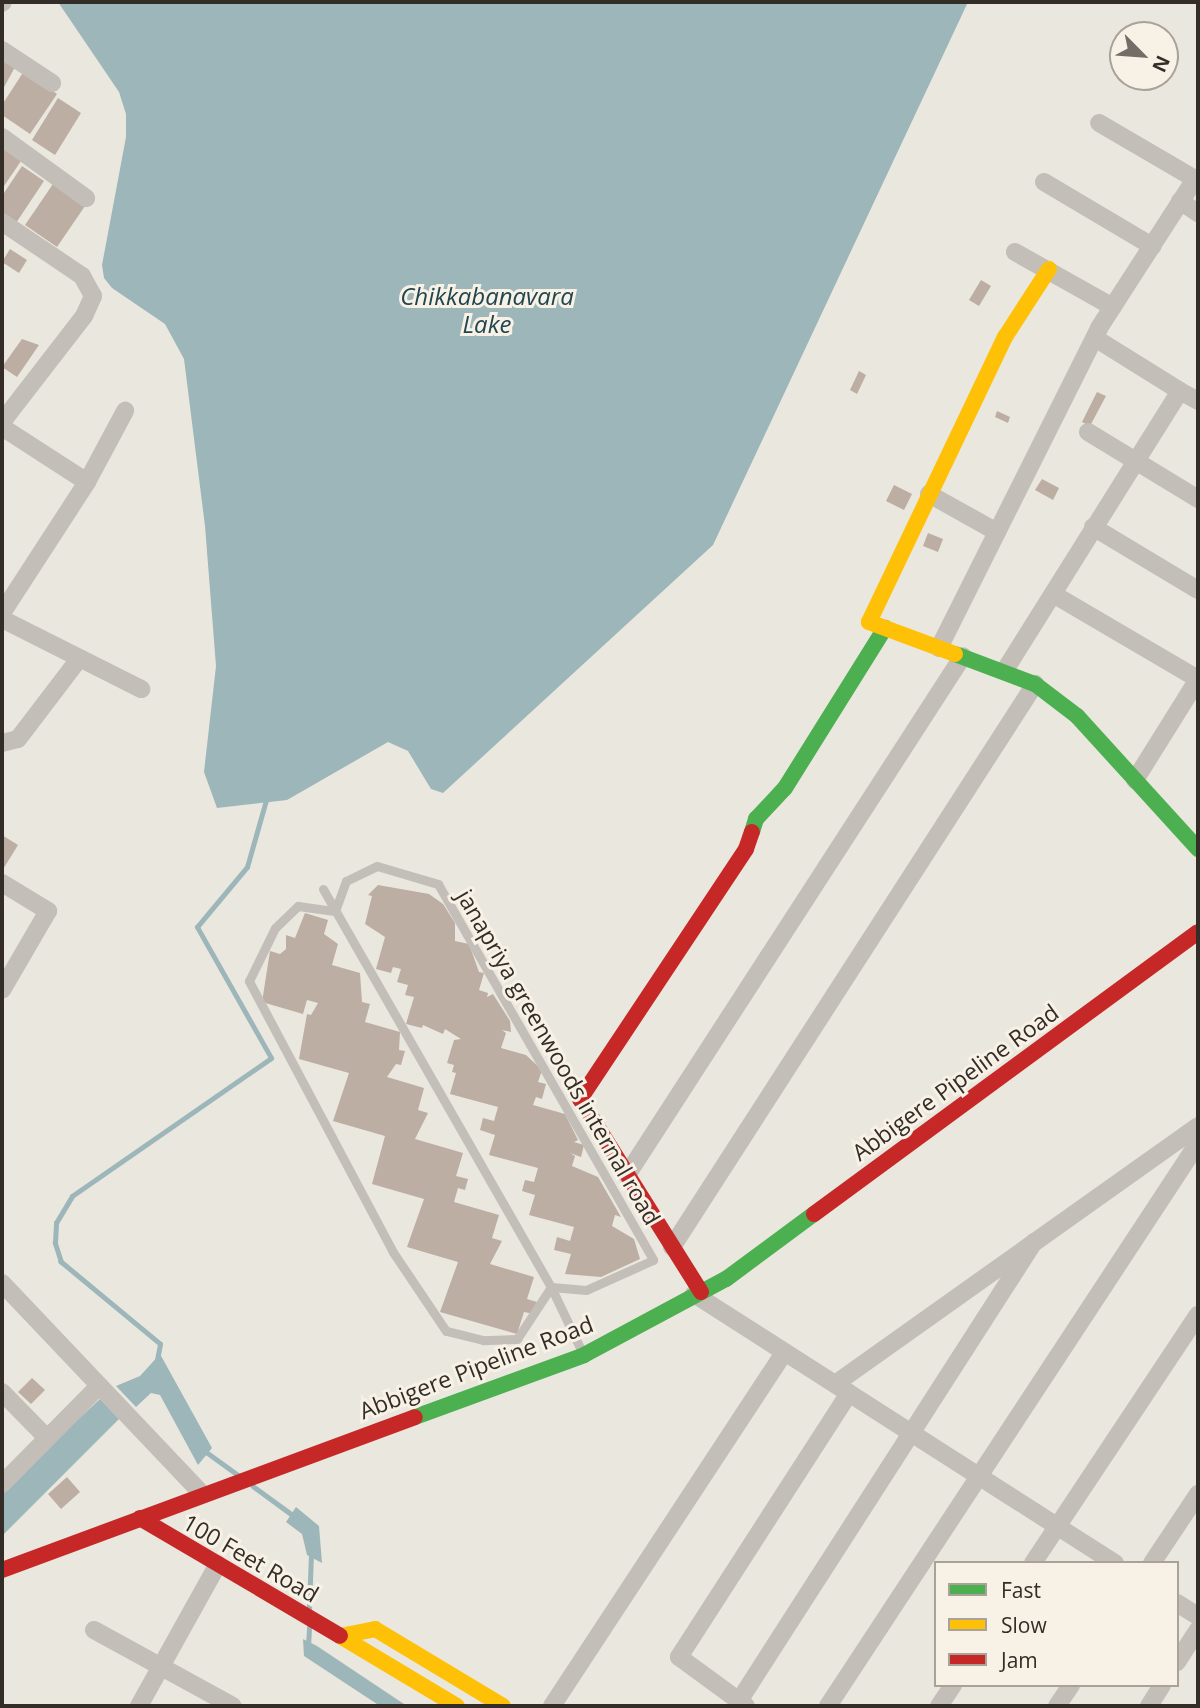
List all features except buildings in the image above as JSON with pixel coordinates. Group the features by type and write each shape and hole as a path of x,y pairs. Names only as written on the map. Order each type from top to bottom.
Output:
{"street":[{"path":"2,50 52,83"},
{"path":"939,648 1095,338 1195,179 1099,123"},
{"path":"2,137 86,198"},
{"path":"1044,182 1152,246"},
{"path":"1180,201 1198,213"},
{"path":"2,222 82,276 93,296 85,316 2,422"},
{"path":"1015,252 1113,307"},
{"path":"1049,269 1005,337 869,622 1005,670 1035,684 1077,716 1135,780 1196,838"},
{"path":"1095,338 1198,401"},
{"path":"1005,670 1180,391"},
{"path":"2,613 87,482 125,411"},
{"path":"2,428 87,482"},
{"path":"1088,432 1198,499"},
{"path":"929,494 997,532"},
{"path":"1093,527 1198,590"},
{"path":"1053,594 1198,679 1135,780"},
{"path":"2,619 141,689"},
{"path":"885,628 785,788 756,819 746,849 580,1099 672,1247 697,1293 1112,1561"},
{"path":"627,1175 963,656"},
{"path":"2,743 18,739 79,659"},
{"path":"672,1247 1035,684"},
{"path":"2,883 48,911 4,984"},
{"name":"Abbigere Pipeline Road","path":"2,1570 584,1355 726,1279 1198,932"},
{"path":"1034,1242 742,1703 680,1657 842,1389 1034,1242 1198,1126"},
{"path":"828,1706 1198,1143"},
{"path":"2,1283 202,1494"},
{"path":"1034,1561 1198,1315"},
{"path":"552,1706 783,1355"},
{"path":"2,1484 99,1386"},
{"path":"2,1392 47,1438"},
{"path":"1153,1561 1198,1494"},
{"name":"100 Feet Road","path":"139,1518 457,1706"},
{"path":"139,1706 218,1564"},
{"path":"1179,1604 1198,1616"},
{"path":"340,1636 374,1629 503,1706"},
{"path":"94,1630 233,1706"},
{"path":"1179,1659 1198,1630"},
{"path":"939,1706 952,1687"},
{"path":"1057,1706 1070,1687"},
{"path":"1149,1706 1161,1687"}],"lane":[{"name":"janapriya greenwoods internal road","path":"335,911 346,881 377,866 438,884 653,1260 586,1290 551,1287"},
{"path":"323,889 551,1287 584,1355"},
{"path":"335,911 298,906 275,928 249,981 393,1252 446,1331 483,1340 517,1339 551,1287"}],"water":[{"name":"Chikkabanavara Lake","path":"58,2 968,2 713,545 443,793 431,789 408,751 388,742 287,800 217,808 204,772 216,666 205,526 184,359 165,324 112,288 104,278 102,265 126,137 126,114 119,92"},
{"path":"160,1354 212,1448 198,1465 160,1395 151,1393 136,1407 116,1386 140,1376"},
{"path":"100,1399 119,1419 2,1536 2,1490"},
{"path":"296,1507 319,1526 322,1563 307,1555 302,1534 286,1522"},
{"path":"303,1639 407,1706 380,1706 304,1656"}],"waterway":[{"path":"157,1360 160,1344 61,1262 55,1243 56,1223 72,1196 271,1058 197,927 247,867 267,797"},
{"path":"205,1451 238,1475"},
{"path":"253,1486 294,1516"},
{"path":"309,1608 311,1554"},
{"path":"308,1647 309,1628"}],"traffic: fast":[{"path":"752,832 756,819 785,788 885,628"},
{"path":"955,654 1035,684 1077,716 1198,849"},
{"path":"415,1417 584,1355 726,1279 814,1214"}],"traffic: slow":[{"path":"955,654 869,622 1005,337 1049,269"},
{"path":"457,1706 340,1636 375,1629 503,1706"}],"traffic: jam":[{"path":"701,1292 580,1099 746,849 752,832"},
{"path":"814,1214 1198,932"},
{"path":"2,1570 415,1417"},
{"path":"140,1518 340,1636"}]}
